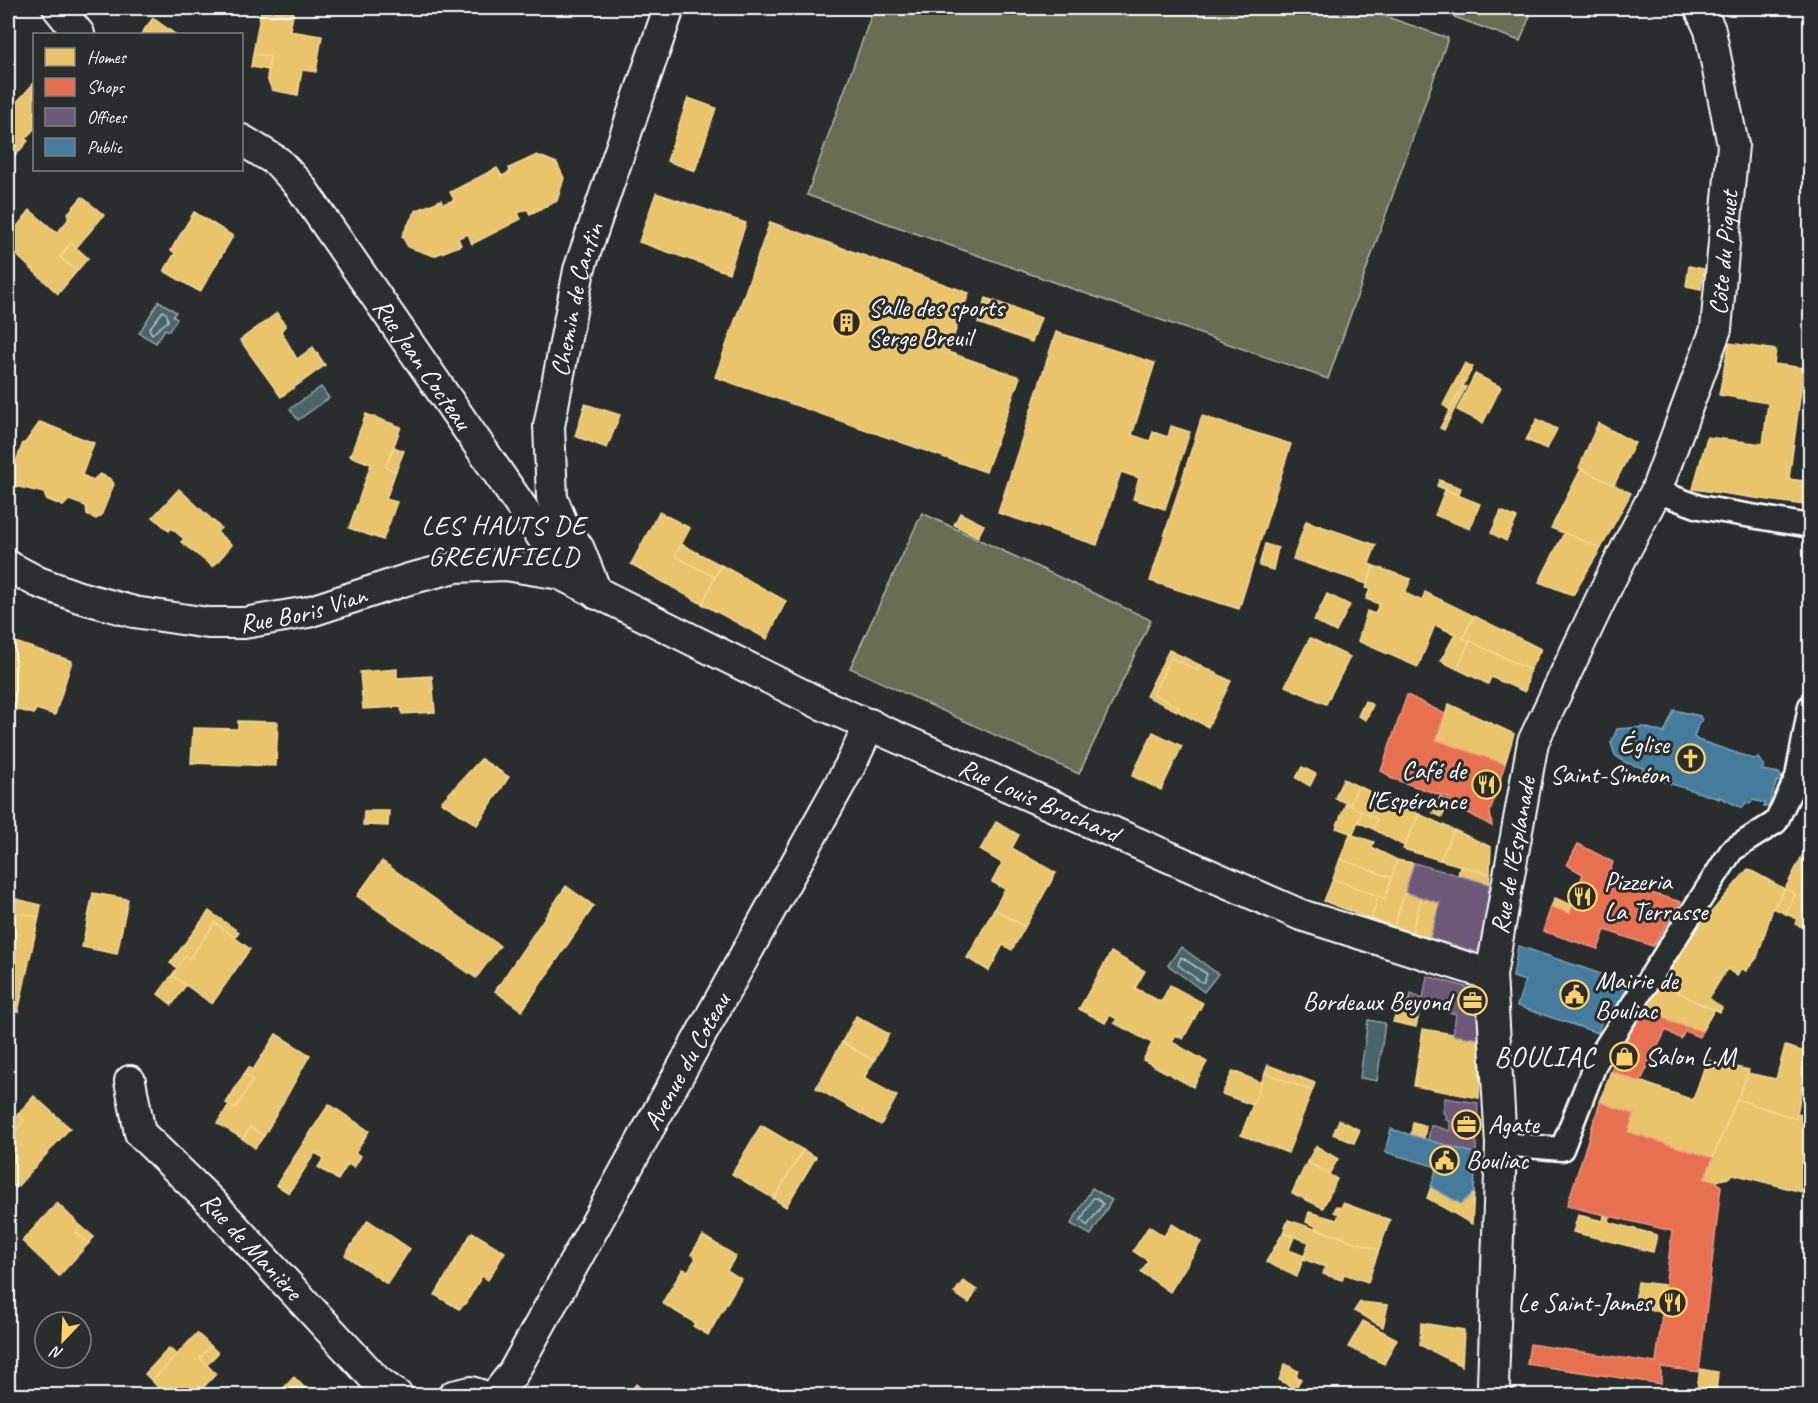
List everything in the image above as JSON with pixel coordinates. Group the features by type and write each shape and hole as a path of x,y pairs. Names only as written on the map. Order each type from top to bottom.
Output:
{"street":[{"path":"58,8 78,33"},
{"name":"Chemin de Cantin","path":"597,594 579,549 562,524 552,498 549,426 579,270 669,8"},
{"name":"Côte du Piquet","path":"1598,606 1656,491 1716,329 1733,145 1710,30 1700,8"},
{"name":"Rue Jean Cocteau","path":"243,141 278,162 300,186 556,557 597,594"},
{"path":"1656,491 1699,507 1810,526"},
{"name":"Rue Boris Vian","path":"8,566 38,582 79,597 134,612 208,623 244,623 308,612 409,579 456,567 506,565 560,574 597,594"},
{"name":"Rue Louis Brochard","path":"597,594 819,703 1301,915 1491,975"},
{"name":"Rue de l'Esplanade","path":"1493,1392 1501,1144 1491,975 1533,742 1598,606"},
{"path":"1501,1144 1562,1149 1596,1062 1732,850 1776,822 1797,777 1810,706"},
{"name":"Avenue du Coteau","path":"495,1395 513,1373 850,766 870,724"},
{"name":"Rue de Manière","path":"130,1081 140,1133 213,1204 377,1381 398,1395"},
{"path":"453,1395 471,1392 484,1395"}],"green space":[{"path":"874,8 1361,8 1448,38 1328,379 807,195"},
{"path":"1430,8 1533,8 1520,41"},
{"path":"922,513 1151,620 1079,774 850,668"}],"water":[{"path":"159,301 176,312 173,316 177,319 169,331 165,329 156,343 139,333"},
{"path":"321,387 329,398 298,420 290,409"},
{"path":"1181,947 1218,974 1204,992 1168,965"},
{"path":"1368,1020 1385,1023 1377,1081 1360,1078"},
{"path":"1092,1188 1112,1200 1091,1235 1071,1224"}],"building: Homes":[{"path":"190,8 213,8 210,12 201,14"},
{"path":"275,8 294,8 293,15 275,12"},
{"path":"261,10 293,15 290,31 322,36 316,72 302,70 298,95 272,90 267,78 270,56 253,54"},
{"path":"153,18 174,33 142,33"},
{"path":"253,54 270,56 268,70 251,67"},
{"path":"33,84 33,130 25,139 28,141 8,164 8,112"},
{"path":"688,98 716,108 695,171 667,161"},
{"path":"537,155 557,163 564,178 557,201 530,214 527,209 518,213 521,219 472,244 468,234 458,238 461,245 434,256 408,247 402,236 415,211 441,200 443,204 454,200 450,192 497,168 502,176 510,172 509,168"},
{"path":"656,193 746,223 729,273 639,242"},
{"path":"82,197 104,215 76,248 71,243 60,257 77,271 58,294 8,247 8,238 30,210 57,233 68,220 68,213"},
{"path":"194,212 233,236 200,292 164,271 175,253 171,250"},
{"name":"Salle des sports Serge Breuil","path":"770,222 969,293 948,352 1020,377 986,472 715,377"},
{"path":"71,243 88,258 77,271 60,257"},
{"path":"1689,266 1704,269 1701,289 1686,286"},
{"path":"986,298 1041,318 1032,342 978,323"},
{"path":"277,313 286,326 281,331 297,359 313,347 325,365 281,397 240,340"},
{"path":"1056,332 1155,363 1132,435 1150,441 1153,432 1168,437 1171,426 1190,432 1165,509 1133,499 1139,478 1121,472 1097,545 998,513"},
{"path":"1729,343 1776,350 1774,364 1804,368 1789,479 1810,482 1810,506 1693,489 1707,437 1763,444 1768,403 1719,395"},
{"path":"1465,363 1473,367 1450,410 1443,405"},
{"path":"1475,374 1501,387 1483,423 1457,410"},
{"path":"1463,386 1466,387 1444,430 1440,428"},
{"path":"585,404 620,415 607,448 575,436"},
{"path":"366,414 401,427 386,467 396,471 386,499 397,502 383,540 349,528 371,464 350,456"},
{"path":"1202,416 1291,444 1239,609 1150,581"},
{"path":"1537,419 1557,429 1547,449 1526,440"},
{"path":"40,422 94,443 82,475 93,480 100,474 111,479 114,484 101,516 96,519 87,515 86,506 69,500 63,506 46,499 44,493 11,485 9,480 23,443"},
{"path":"1598,423 1635,443 1614,485 1579,468"},
{"path":"394,447 404,451 396,471 386,467"},
{"path":"1581,469 1631,493 1601,548 1551,528"},
{"path":"1439,480 1461,488 1459,495 1437,486"},
{"path":"179,489 221,528 217,532 232,545 213,567 181,542 184,539 171,528 169,531 153,517"},
{"path":"1445,490 1480,504 1470,529 1435,515"},
{"path":"1501,511 1517,518 1506,541 1491,533"},
{"path":"659,512 690,528 675,556 715,577 702,604 631,564"},
{"path":"960,513 984,525 978,537 954,525"},
{"path":"1306,521 1376,545 1369,564 1374,566 1367,584 1293,559"},
{"path":"1564,533 1601,548 1573,595 1539,582"},
{"path":"681,544 721,565 715,577 675,556"},
{"path":"1265,544 1278,548 1273,570 1259,566"},
{"path":"721,565 786,601 767,639 702,604"},
{"path":"1374,566 1411,579 1405,593 1422,601 1425,592 1474,616 1463,638 1435,625 1418,667 1358,641 1367,611 1375,614 1379,604 1366,599 1370,589 1366,588"},
{"path":"1327,594 1350,605 1336,632 1314,621"},
{"path":"1474,616 1541,649 1530,670 1463,638"},
{"path":"1455,634 1470,641 1457,669 1441,661"},
{"path":"1310,638 1350,657 1326,704 1285,686"},
{"path":"9,640 72,661 55,715 36,709 34,714 8,707"},
{"path":"1470,641 1530,670 1525,692 1491,677 1488,684 1457,669"},
{"path":"1169,650 1200,665 1197,670 1171,658 1153,694 1179,707 1177,711 1146,696"},
{"path":"1171,658 1197,670 1200,665 1231,681 1208,727 1177,711 1179,707 1153,694"},
{"path":"397,669 397,678 432,676 435,712 402,714 401,707 363,709 360,672"},
{"path":"1365,701 1373,705 1366,720 1358,716"},
{"path":"1449,704 1514,734 1505,764 1436,740"},
{"path":"238,721 278,722 276,766 191,763 193,728 238,729"},
{"path":"1153,732 1182,746 1161,790 1132,776"},
{"path":"481,759 509,777 477,825 441,802"},
{"path":"1302,767 1316,774 1310,786 1296,778"},
{"path":"1343,779 1358,786 1350,805 1335,798"},
{"path":"1358,786 1419,814 1404,846 1373,829 1377,819 1350,805"},
{"path":"1440,797 1449,802 1442,817 1433,813"},
{"path":"1346,803 1362,811 1353,834 1336,828"},
{"path":"364,811 389,811 388,826 363,825"},
{"path":"1362,811 1377,819 1373,829 1358,822"},
{"path":"1419,814 1454,830 1440,860 1403,849"},
{"path":"996,822 1019,835 1012,848 1056,873 1025,927 994,909 1005,889 992,882 1002,863 980,850"},
{"path":"1454,830 1491,847 1490,874 1440,860"},
{"path":"1350,834 1374,842 1371,847 1397,860 1392,878 1340,859"},
{"path":"1810,841 1810,930 1795,924 1797,919 1786,914 1795,894 1785,889"},
{"path":"1340,859 1392,878 1385,899 1333,879"},
{"path":"1397,860 1414,863 1394,926 1371,919 1378,896 1385,899"},
{"path":"382,861 500,946 476,978 357,896"},
{"path":"1460,866 1490,874 1489,884 1458,875"},
{"path":"1748,869 1785,889 1773,908 1757,958 1746,971 1741,968 1737,976 1727,969 1709,998 1722,1008 1720,1012 1692,1000 1662,981 1693,934"},
{"path":"1333,879 1378,896 1371,919 1324,901"},
{"path":"566,886 594,906 522,1011 495,991"},
{"path":"1785,889 1795,894 1786,914 1773,908"},
{"path":"1405,892 1422,897 1412,932 1394,926"},
{"path":"93,893 128,899 117,954 82,947"},
{"path":"8,897 41,905 39,917 8,911"},
{"path":"1422,897 1440,903 1430,938 1412,932"},
{"path":"1555,898 1572,905 1570,913 1551,907"},
{"path":"994,909 1025,927 1012,950 1003,945 989,971 967,958"},
{"path":"8,911 39,917 18,1012 8,1010"},
{"path":"209,911 239,932 235,938 215,923 189,959 185,956 177,968 170,963"},
{"path":"215,923 250,949 212,1004 172,975 185,956 189,959"},
{"path":"1111,952 1145,971 1135,988 1161,1002 1170,985 1203,1003 1183,1039 1176,1035 1172,1042 1207,1062 1193,1087 1143,1060 1152,1043 1114,1023 1117,1019 1110,1015 1105,1023 1079,1009"},
{"path":"172,975 186,985 172,1005 158,994"},
{"path":"1662,981 1692,1000 1714,1010 1702,1031 1671,1022 1647,1005"},
{"path":"1400,999 1421,1004 1416,1027 1393,1022"},
{"path":"856,1016 889,1034 874,1061 842,1042"},
{"path":"1423,1029 1482,1039 1479,1098 1414,1086"},
{"path":"276,1034 310,1055 264,1136 250,1127 243,1139 217,1123 229,1105 235,1109 253,1080 244,1074 249,1067 253,1070"},
{"path":"842,1042 874,1061 864,1078 897,1096 881,1125 816,1088"},
{"path":"1785,1046 1809,1053 1796,1119 1737,1099 1748,1073 1776,1079"},
{"path":"1707,1060 1749,1070 1713,1158 1628,1132 1634,1114 1600,1102 1611,1071 1693,1100"},
{"path":"1268,1065 1315,1083 1312,1091 1265,1073"},
{"path":"1233,1071 1262,1083 1253,1105 1222,1094"},
{"path":"1265,1073 1312,1091 1288,1153 1241,1135"},
{"path":"244,1074 253,1080 235,1109 226,1103"},
{"path":"34,1096 70,1128 16,1188 8,1181 8,1139 24,1120 18,1114"},
{"path":"1737,1099 1796,1119 1797,1113 1806,1115 1805,1121 1810,1122 1810,1194 1733,1174 1716,1181 1704,1179"},
{"path":"329,1104 369,1131 355,1153 361,1156 354,1168 348,1164 338,1180 318,1167 324,1158 315,1153 289,1193 276,1185"},
{"path":"18,1114 24,1120 8,1139 8,1126"},
{"path":"1339,1120 1360,1130 1354,1143 1333,1134"},
{"path":"1413,1122 1426,1126 1424,1138 1411,1135"},
{"path":"761,1125 803,1150 774,1199 732,1174"},
{"path":"250,1127 264,1136 255,1148 243,1139"},
{"path":"1316,1146 1338,1159 1329,1174 1307,1162"},
{"path":"803,1150 816,1157 786,1207 774,1199"},
{"path":"1307,1162 1337,1179 1323,1208 1292,1193"},
{"path":"1431,1187 1461,1204 1474,1192 1472,1224 1427,1198"},
{"path":"57,1203 81,1226 76,1232 89,1243 59,1276 22,1241"},
{"path":"1343,1203 1390,1220 1379,1250 1315,1228 1316,1226 1306,1222 1309,1212 1337,1220 1339,1214 1334,1212 1336,1206 1341,1208"},
{"path":"1578,1215 1603,1221 1604,1215 1610,1216 1609,1222 1657,1235 1653,1252 1573,1232"},
{"path":"368,1220 410,1249 387,1284 345,1255"},
{"path":"1288,1220 1379,1250 1368,1282 1344,1274 1342,1280 1323,1274 1325,1267 1303,1259 1309,1242 1283,1233"},
{"path":"1172,1224 1201,1242 1170,1292 1141,1272 1148,1261 1133,1251 1149,1226 1164,1236"},
{"path":"81,1226 94,1237 89,1243 76,1232"},
{"path":"472,1232 505,1252 488,1280 482,1276 466,1303 459,1309 435,1295"},
{"path":"1283,1233 1294,1237 1289,1250 1304,1256 1297,1277 1266,1262"},
{"path":"703,1236 736,1256 727,1270 741,1279 708,1335 693,1326 695,1323 662,1303 683,1269 688,1271 696,1258 691,1254"},
{"path":"963,1281 977,1290 969,1303 954,1293"},
{"path":"1638,1282 1665,1285 1662,1312 1634,1308"},
{"path":"1360,1302 1388,1305 1383,1327 1354,1311"},
{"path":"1363,1321 1397,1339 1384,1364 1348,1347"},
{"path":"1421,1323 1464,1330 1462,1366 1420,1345"},
{"path":"197,1333 211,1346 200,1358 216,1374 195,1396 167,1396 152,1381"},
{"path":"211,1346 218,1353 207,1365 200,1358"},
{"path":"169,1348 177,1355 152,1381 145,1374"},
{"path":"1285,1364 1298,1371 1296,1376 1301,1379 1295,1389 1279,1380"},
{"path":"1700,1369 1718,1372 1716,1392 1697,1389"},
{"path":"294,1377 313,1396 276,1396"},
{"path":"636,1384 649,1396 627,1396"}],"building: Shops":[{"path":"1407,695 1445,714 1436,740 1505,764 1490,812 1492,826 1447,801 1449,798 1390,778 1381,771"},
{"path":"1578,844 1613,862 1607,880 1681,902 1653,946 1605,930 1598,949 1543,931 1551,907 1570,913 1583,874 1567,865"},
{"path":"1647,1005 1671,1022 1702,1031 1699,1037 1685,1031 1681,1039 1666,1030 1640,1082 1611,1071 1630,1032"},
{"path":"1600,1102 1634,1114 1628,1132 1713,1158 1704,1179 1716,1181 1721,1186 1699,1372 1661,1367 1661,1384 1527,1364 1530,1344 1656,1363 1672,1231 1567,1206"}],"building: Offices":[{"path":"1414,863 1489,884 1484,946 1476,952 1430,938 1440,903 1405,892"},
{"path":"1427,976 1484,992 1482,1039 1453,1035 1456,1014 1409,1001 1411,994 1423,999"},
{"path":"1445,1098 1478,1103 1476,1154 1428,1140 1431,1125 1450,1131 1450,1121 1446,1120 1446,1114 1443,1113"}],"building: Public":[{"name":"Église Saint-Siméon","path":"1674,710 1700,716 1702,721 1699,722 1694,737 1698,740 1754,759 1758,758 1764,765 1762,770 1779,773 1782,778 1781,782 1777,781 1770,800 1774,802 1772,806 1764,807 1765,803 1753,800 1750,804 1745,803 1743,808 1719,797 1719,799 1647,776 1642,772 1643,768 1624,762 1615,755 1611,743 1617,729 1644,727 1664,733"},
{"name":"Mairie de Bouliac","path":"1518,946 1633,985 1619,1012 1606,1007 1598,1033 1517,1006 1525,981 1513,977"},
{"name":"Bouliac","path":"1391,1129 1476,1154 1474,1192 1461,1204 1431,1187 1437,1167 1385,1152"}],"place":[{"name":"Salle des sports Serge Breuil","path":"847,322"},
{"name":"Église Saint-Siméon","path":"1690,759"},
{"name":"Café de l'Espérance","path":"1487,785"},
{"name":"Pizzeria La Terrasse","path":"1583,896"},
{"name":"Mairie de Bouliac","path":"1574,995"},
{"name":"Bordeaux Beyond","path":"1472,1001"},
{"name":"Salon L.M","path":"1624,1056"},
{"name":"Agate","path":"1467,1124"},
{"name":"Bouliac","path":"1445,1160"},
{"name":"Le Saint-James","path":"1672,1302"}],"district":[{"name":"LES HAUTS DE GREENFIELD","path":"504,540"},
{"name":"BOULIAC","path":"1545,1056"}]}
